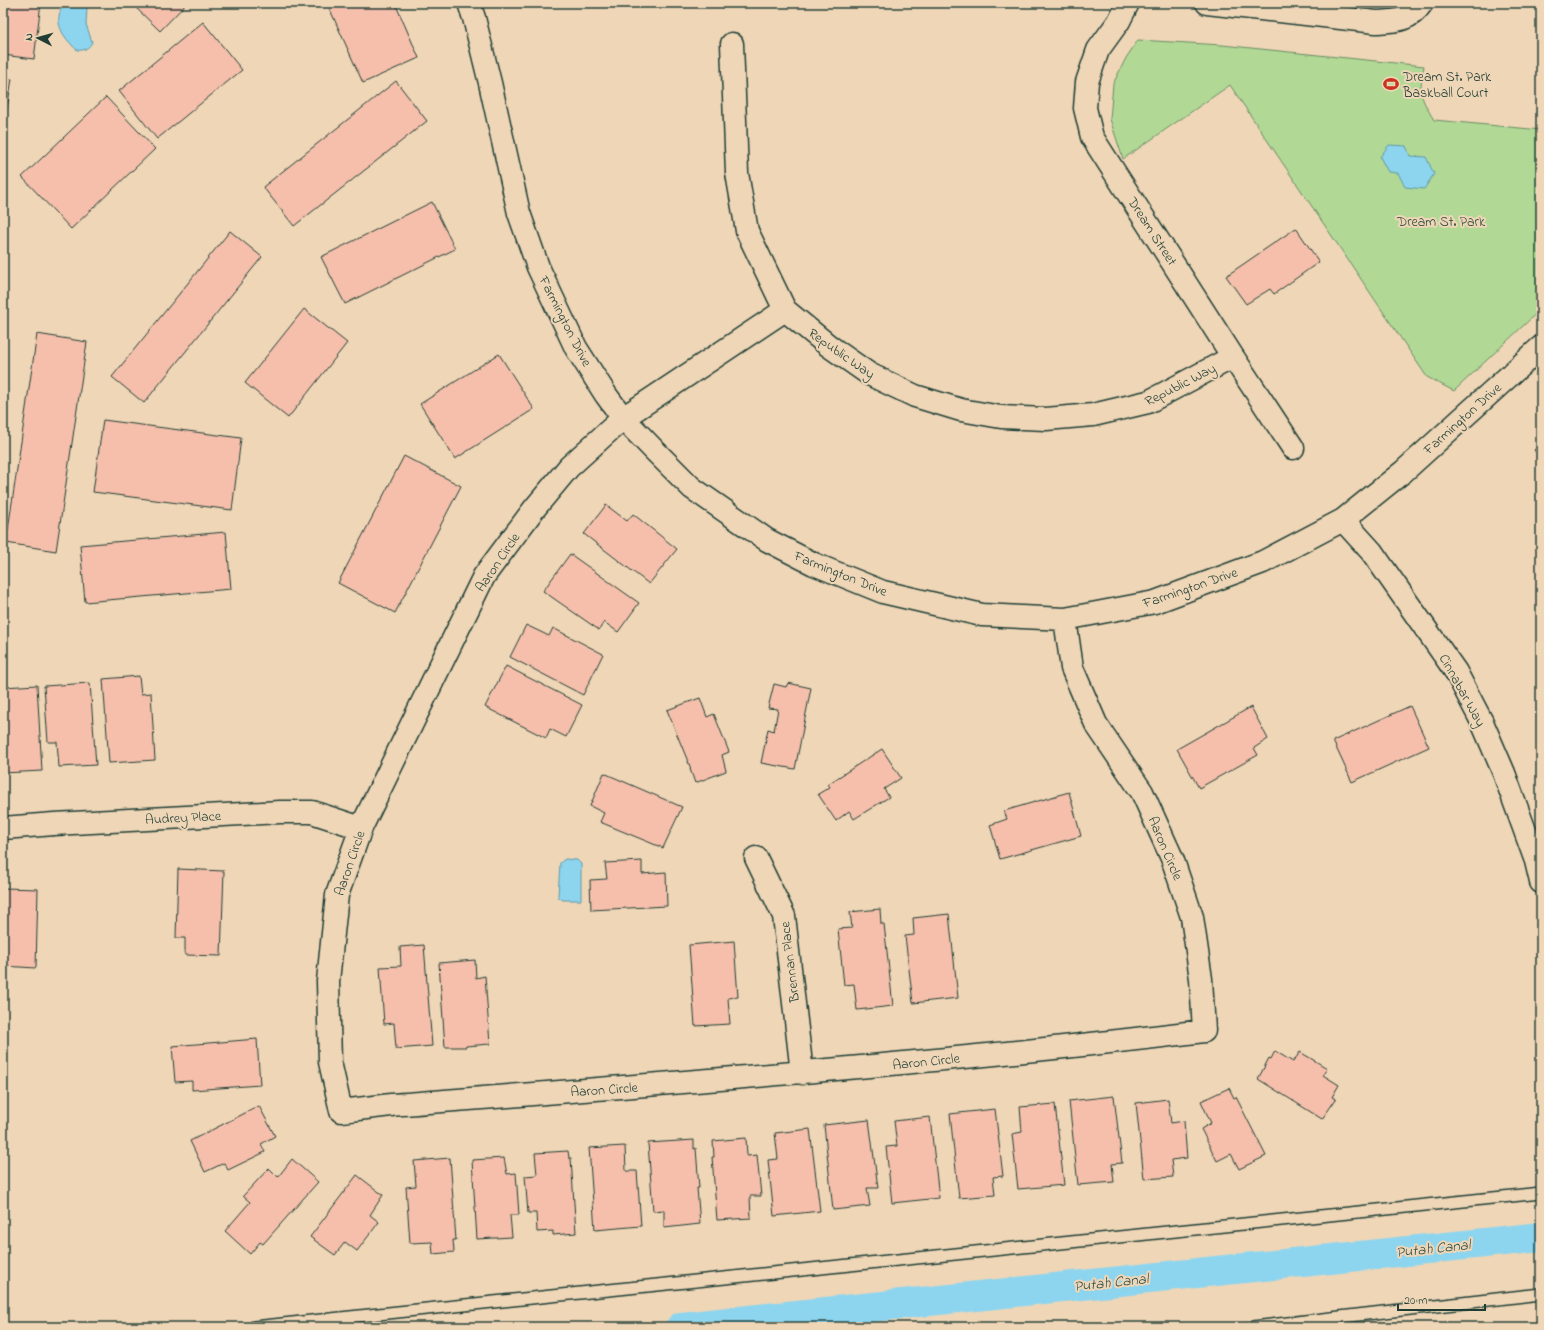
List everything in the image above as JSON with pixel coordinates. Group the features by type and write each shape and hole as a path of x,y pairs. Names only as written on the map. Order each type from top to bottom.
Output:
{"street":[{"name":"Farmington Drive","path":"468,3 474,18 490,83 519,214 538,267 576,348 606,395 623,418 692,488 767,540 814,564 883,592 982,615 1065,619 1155,602 1263,562 1343,520 1404,471 1541,347"},
{"name":"Dream Street","path":"1128,3 1119,21 1098,50 1087,82 1085,108 1092,137 1293,448"},
{"path":"1207,3 1376,22 1397,21 1415,13 1422,3"},
{"name":"Republic Way","path":"732,44 737,173 747,231 785,310 829,346 869,374 915,396 961,410 1001,417 1046,419 1093,415 1148,402 1233,357"},
{"name":"Aaron Circle","path":"785,310 623,418 569,467 534,508 484,576 361,828 337,895 328,981 330,1062 341,1111 391,1105 802,1073 1133,1040 1204,1031 1201,979 1192,917 1172,858 1142,792 1096,724 1072,668 1065,619"},
{"name":"Cinnabar Way","path":"1343,520 1372,552 1456,672 1482,722 1504,773 1536,861 1541,882"},
{"name":"Audrey Place","path":"3,828 280,812 312,812 361,828"},
{"name":"Brennan Place","path":"756,858 784,916 802,1073"}],"lane":[{"path":"254,1327 1541,1193"},
{"path":"1253,1327 1541,1294"}],"green space":[{"name":"Dream St. Park","path":"1138,40 1222,45 1424,66 1421,89 1425,105 1434,120 1541,130 1541,309 1454,391 1427,377 1230,85 1123,159 1110,119 1113,84 1126,58"}],"water":[{"path":"65,3 83,3 87,7 86,24 92,42 84,49 77,50 67,40 60,28 59,16"},
{"path":"1389,145 1406,146 1410,156 1426,157 1434,174 1424,189 1405,187 1398,173 1388,172 1380,157"},
{"path":"565,859 577,860 581,864 581,900 563,900 558,897 560,863"}],"building":[{"path":"3,3 41,3 34,59 3,55"},
{"path":"131,3 187,3 160,31"},
{"path":"327,3 395,3 419,58 363,83"},
{"path":"203,22 242,70 157,139 119,91"},
{"path":"3,77 12,79 3,132"},
{"path":"396,81 427,121 294,226 263,187"},
{"path":"106,97 155,149 71,229 22,177"},
{"path":"432,202 455,249 345,304 321,257"},
{"path":"1296,228 1319,262 1274,294 1270,289 1246,304 1226,276"},
{"path":"230,231 262,257 144,403 112,377"},
{"path":"304,309 347,343 288,418 245,383"},
{"path":"37,334 87,342 56,551 6,543"},
{"path":"499,354 534,409 455,459 420,404"},
{"path":"103,420 241,438 232,510 93,492"},
{"path":"1541,444 1541,458 1534,450"},
{"path":"404,456 461,486 395,613 338,583"},
{"path":"606,505 627,521 633,514 677,549 649,584 584,534"},
{"path":"226,532 231,589 85,602 80,545"},
{"path":"570,554 639,603 618,632 604,622 599,630 543,591"},
{"path":"526,625 549,636 553,628 603,654 583,695 510,657"},
{"path":"506,666 582,705 566,737 550,729 546,738 485,707"},
{"path":"139,676 141,694 151,693 155,760 109,763 103,679"},
{"path":"90,683 96,765 59,767 57,742 48,742 44,686"},
{"path":"788,683 811,688 795,769 761,763 768,729 774,731 778,709 768,708 774,684 786,687"},
{"path":"37,685 42,771 3,773 3,687"},
{"path":"700,698 707,717 714,714 729,752 722,755 726,771 695,783 691,769 667,710"},
{"path":"1410,706 1429,747 1352,782 1333,741"},
{"path":"1251,707 1268,739 1254,748 1258,755 1199,788 1177,749"},
{"path":"882,749 901,778 884,789 889,797 854,819 849,811 836,821 818,794 830,787 828,784"},
{"path":"604,773 682,807 663,848 600,822 604,813 590,806"},
{"path":"1069,792 1081,836 1000,859 990,825 1007,819 1004,811"},
{"path":"642,861 642,874 666,872 667,906 591,910 590,880 607,879 605,863"},
{"path":"178,869 224,871 221,956 185,955 185,938 176,938"},
{"path":"4,888 38,889 36,968 3,966"},
{"path":"880,909 881,924 884,924 893,1006 857,1010 854,984 844,985 838,929 852,928 850,912"},
{"path":"949,914 958,998 913,1003 905,936 914,935 913,918"},
{"path":"734,941 738,997 728,998 730,1024 695,1026 689,945"},
{"path":"424,945 432,1046 396,1049 394,1023 384,1024 380,967 401,966 400,947"},
{"path":"475,960 476,978 485,976 490,1044 466,1047 445,1047 439,963"},
{"path":"257,1039 260,1085 192,1090 192,1081 175,1082 172,1046"},
{"path":"1275,1051 1293,1062 1300,1052 1327,1068 1323,1075 1339,1085 1332,1097 1336,1099 1322,1119 1258,1079 1269,1058 1271,1059"},
{"path":"1229,1088 1234,1098 1236,1097 1266,1156 1239,1169 1231,1154 1217,1161 1201,1129 1211,1123 1201,1101"},
{"path":"1114,1096 1122,1163 1112,1164 1114,1182 1078,1185 1069,1101"},
{"path":"1168,1099 1171,1123 1184,1121 1187,1158 1171,1160 1173,1177 1144,1179 1136,1103"},
{"path":"1055,1104 1064,1185 1018,1189 1012,1134 1022,1132 1020,1107"},
{"path":"259,1106 275,1136 261,1144 265,1152 228,1170 224,1163 205,1172 190,1141"},
{"path":"995,1109 1003,1176 993,1177 995,1195 959,1198 950,1114"},
{"path":"930,1117 939,1198 892,1203 886,1147 897,1146 894,1121"},
{"path":"869,1120 878,1188 867,1188 870,1206 833,1210 824,1125"},
{"path":"810,1129 820,1211 774,1216 768,1160 778,1159 775,1133"},
{"path":"746,1138 747,1156 757,1155 761,1196 750,1196 751,1218 717,1220 712,1157 714,1157 713,1141"},
{"path":"694,1140 699,1188 697,1188 700,1224 664,1228 664,1210 653,1211 648,1143"},
{"path":"625,1146 626,1171 637,1171 641,1226 595,1230 589,1148"},
{"path":"568,1151 569,1158 571,1158 576,1233 553,1235 553,1231 537,1232 536,1213 528,1213 525,1176 537,1175 535,1153"},
{"path":"450,1158 456,1240 453,1240 454,1252 433,1254 432,1242 410,1243 406,1187 416,1186 414,1161"},
{"path":"504,1158 507,1174 516,1173 519,1215 510,1215 512,1237 477,1239 472,1160"},
{"path":"292,1159 318,1182 263,1244 260,1242 250,1254 225,1231 250,1202 243,1196 269,1168 278,1177"},
{"path":"357,1175 383,1195 370,1215 379,1222 357,1251 345,1242 335,1255 310,1237"}],"waterway":[{"name":"Putah Canal","path":"681,1327 1541,1237"}],"place":[{"name":"Dream St. Park Baskball Court","path":"1391,84"}]}
